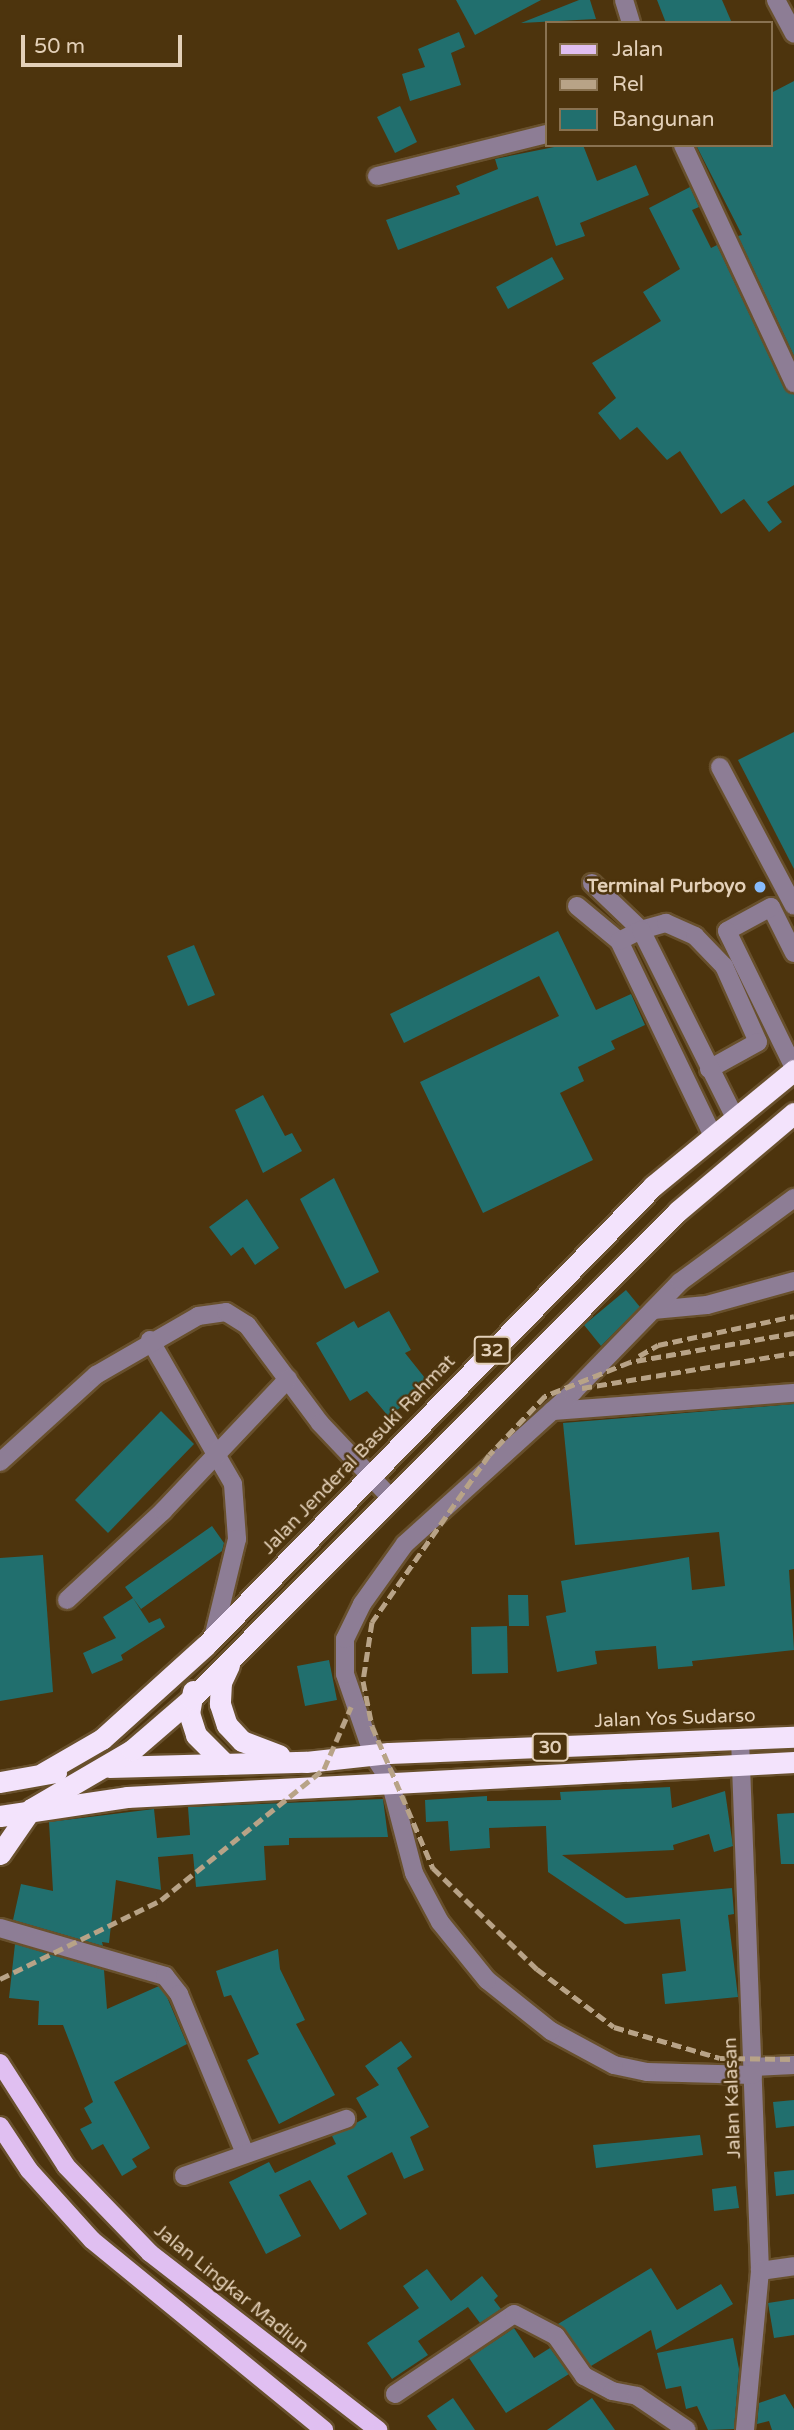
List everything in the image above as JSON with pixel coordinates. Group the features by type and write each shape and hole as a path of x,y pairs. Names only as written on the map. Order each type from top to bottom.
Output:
{"highway":[{"name":"Jalan Jenderal Basuki Rahmat","path":"209,1642 653,1186 794,1069"},
{"name":"32","path":"0,1816 31,1810 107,1767 191,1699 678,1211 794,1112"},
{"name":"32","path":"0,1782 43,1773 102,1739 209,1642"},
{"name":"30","path":"209,1642 191,1699 189,1713 195,1735 219,1762 245,1772 312,1785"},
{"name":"30","path":"233,1656 221,1682 220,1704 227,1725 259,1750 306,1762"},
{"name":"Jalan Yos Sudarso","path":"306,1762 373,1755 794,1737"},
{"name":"30","path":"43,1773 219,1762 306,1762"},
{"name":"30","path":"31,1810 127,1797 312,1785 794,1762"},
{"path":"0,1854 31,1810"}],"main road":[{"name":"Jalan Lingkar Madiun","path":"0,2063 66,2166 150,2253 378,2430"},
{"path":"0,2126 29,2170 92,2240 324,2430"},
{"path":"235,2358 251,2334"}],"street":[{"path":"624,0 630,21"},
{"path":"780,1 794,34"},
{"path":"377,176 546,134"},
{"path":"684,147 794,383"},
{"path":"720,767 794,906"},
{"path":"592,883 641,930 735,1118"},
{"path":"577,906 619,941 713,1136"},
{"path":"794,953 771,907 727,931 794,1069"},
{"path":"619,941 641,930 666,923 695,936 724,967 758,1042 709,1069"},
{"path":"794,1198 680,1282 552,1411 405,1544 362,1604 345,1639 345,1674 373,1755 390,1781 414,1873 426,1900 463,1953 517,2006 551,2031 614,2065 646,2073 753,2071 794,2065"},
{"path":"653,1310 707,1305 794,1281"},
{"path":"0,1462 96,1375 150,1340 198,1315 226,1312 247,1325 368,1478 390,1497"},
{"path":"150,1340 218,1452 233,1484 238,1515 230,1572 209,1642"},
{"path":"67,1600 163,1511 288,1379"},
{"path":"552,1411 794,1393"},
{"name":"Jalan Kalasan","path":"740,1739 744,1764 760,2271 745,2430"},
{"path":"0,1928 165,1976 179,1994 244,2151"},
{"path":"184,2176 244,2151 346,2119"},
{"path":"760,2271 794,2266"},
{"path":"395,2393 514,2314 556,2336 584,2376 612,2391 637,2396 687,2430"}],"building":[{"path":"456,0 541,0 475,35"},
{"path":"579,0 590,0 596,19 546,21 521,23"},
{"path":"657,0 722,0 731,21 665,21"},
{"path":"459,32 465,47 451,53 461,85 410,101 402,74 425,67 418,49"},
{"path":"794,81 794,356 738,236 742,235 697,147 773,147 773,92"},
{"path":"400,106 417,142 395,153 377,117"},
{"path":"554,147 584,147 597,181 636,165 649,195 580,223 585,236 556,246 538,196 398,250 386,220 460,194 456,186 498,169 495,159"},
{"path":"690,187 699,207 692,210 711,248 717,245 784,388 794,394 794,485 767,502 782,522 769,532 744,499 721,514 680,451 667,460 637,427 620,440 598,413 616,398 592,363 661,321 643,292 680,269 649,208"},
{"path":"552,257 564,279 508,309 496,287"},
{"path":"794,732 794,869 738,760"},
{"path":"558,931 596,1010 631,994 645,1025 611,1041 615,1049 578,1067 584,1081 560,1093 593,1160 483,1213 420,1082 559,1016 539,976 404,1043 390,1014"},
{"path":"194,945 215,995 188,1006 167,956"},
{"path":"263,1095 285,1136 292,1133 302,1151 263,1173 235,1110"},
{"path":"334,1178 379,1272 345,1289 300,1199"},
{"path":"247,1199 279,1248 255,1265 243,1247 231,1256 209,1227"},
{"path":"626,1290 640,1307 601,1346 584,1325"},
{"path":"389,1311 411,1350 405,1353 429,1383 389,1417 367,1391 350,1401 316,1343 354,1321 358,1328"},
{"path":"794,1404 794,1569 789,1570 794,1650 692,1661 693,1666 658,1669 656,1646 595,1651 597,1664 557,1672 546,1616 566,1612 561,1581 689,1557 692,1590 725,1586 719,1532 575,1545 563,1423"},
{"path":"161,1411 194,1444 108,1533 75,1500"},
{"path":"212,1526 224,1543 222,1551 141,1609 125,1587"},
{"path":"43,1555 53,1692 0,1701 0,1558"},
{"path":"508,1595 528,1595 529,1626 509,1626"},
{"path":"133,1598 149,1623 160,1618 165,1627 121,1655 123,1660 92,1674 83,1653 116,1638 103,1617"},
{"path":"507,1626 508,1673 472,1674 471,1627"},
{"path":"329,1660 337,1700 305,1706 297,1666"},
{"path":"670,1787 672,1808 725,1791 733,1846 714,1852 709,1834 673,1845 674,1850 562,1855 626,1898 732,1888 734,1914 728,1915 738,1997 665,2004 662,1974 686,1971 680,1919 625,1924 548,1872 546,1826 489,1828 490,1848 450,1851 448,1821 426,1822 425,1800 487,1796 487,1801 561,1800 560,1792"},
{"path":"383,1799 388,1837 289,1838 289,1845 264,1846 266,1880 196,1887 193,1854 158,1857 161,1890 116,1880 109,1943 102,1942 103,1946 13,1920 21,1884 53,1891 49,1822 154,1809 157,1838 190,1835 188,1807"},
{"path":"794,1813 794,1864 781,1864 777,1814"},
{"path":"15,1944 104,1970 107,2009 159,1986 167,1997 187,2044 114,2082 150,2148 132,2159 137,2167 122,2176 103,2144 92,2150 80,2129 92,2123 84,2108 93,2102 63,2025 38,2025 39,2001 9,1998"},
{"path":"278,1949 280,1969 305,2020 296,2024 335,2095 279,2124 247,2060 259,2054 231,1995 224,1997 216,1971"},
{"path":"401,2041 412,2057 397,2068 429,2127 410,2137 424,2170 404,2179 392,2152 347,2176 367,2214 340,2230 310,2180 279,2195 301,2236 266,2254 229,2182 269,2162 275,2173 336,2144 332,2136 367,2117 356,2098 379,2085 365,2066"},
{"path":"794,2100 794,2126 776,2128 773,2102"},
{"path":"700,2135 703,2155 596,2168 593,2145"},
{"path":"794,2170 794,2194 776,2196 774,2172"},
{"path":"736,2186 739,2208 714,2211 712,2189"},
{"path":"651,2268 677,2310 721,2284 733,2304 656,2350 651,2330 591,2366 558,2324"},
{"path":"427,2269 451,2301 482,2276 498,2296 494,2300 501,2309 480,2323 468,2307 418,2341 428,2355 392,2379 367,2343 419,2308 403,2286"},
{"path":"794,2299 794,2335 774,2338 768,2303"},
{"path":"514,2328 534,2358 550,2348 569,2374 506,2413 469,2358"},
{"path":"733,2338 739,2369 734,2429 708,2430 697,2406 686,2409 681,2386 666,2389 657,2353"},
{"path":"785,2394 794,2409 794,2430 772,2430 769,2421 757,2424 759,2403"},
{"path":"453,2398 475,2430 437,2430 427,2416"},
{"path":"592,2398 615,2430 547,2430"}],"railway":[{"path":"639,1356 658,1345 794,1316"},
{"path":"794,1333 630,1362 545,1396 489,1455 372,1622 363,1681 372,1726 433,1868 537,1969 614,2027 720,2058 794,2059"},
{"path":"582,1388 794,1353"},
{"path":"0,1979 161,1900 324,1769 351,1707"}],"place":[{"name":"Terminal Purboyo","path":"760,887"}]}
